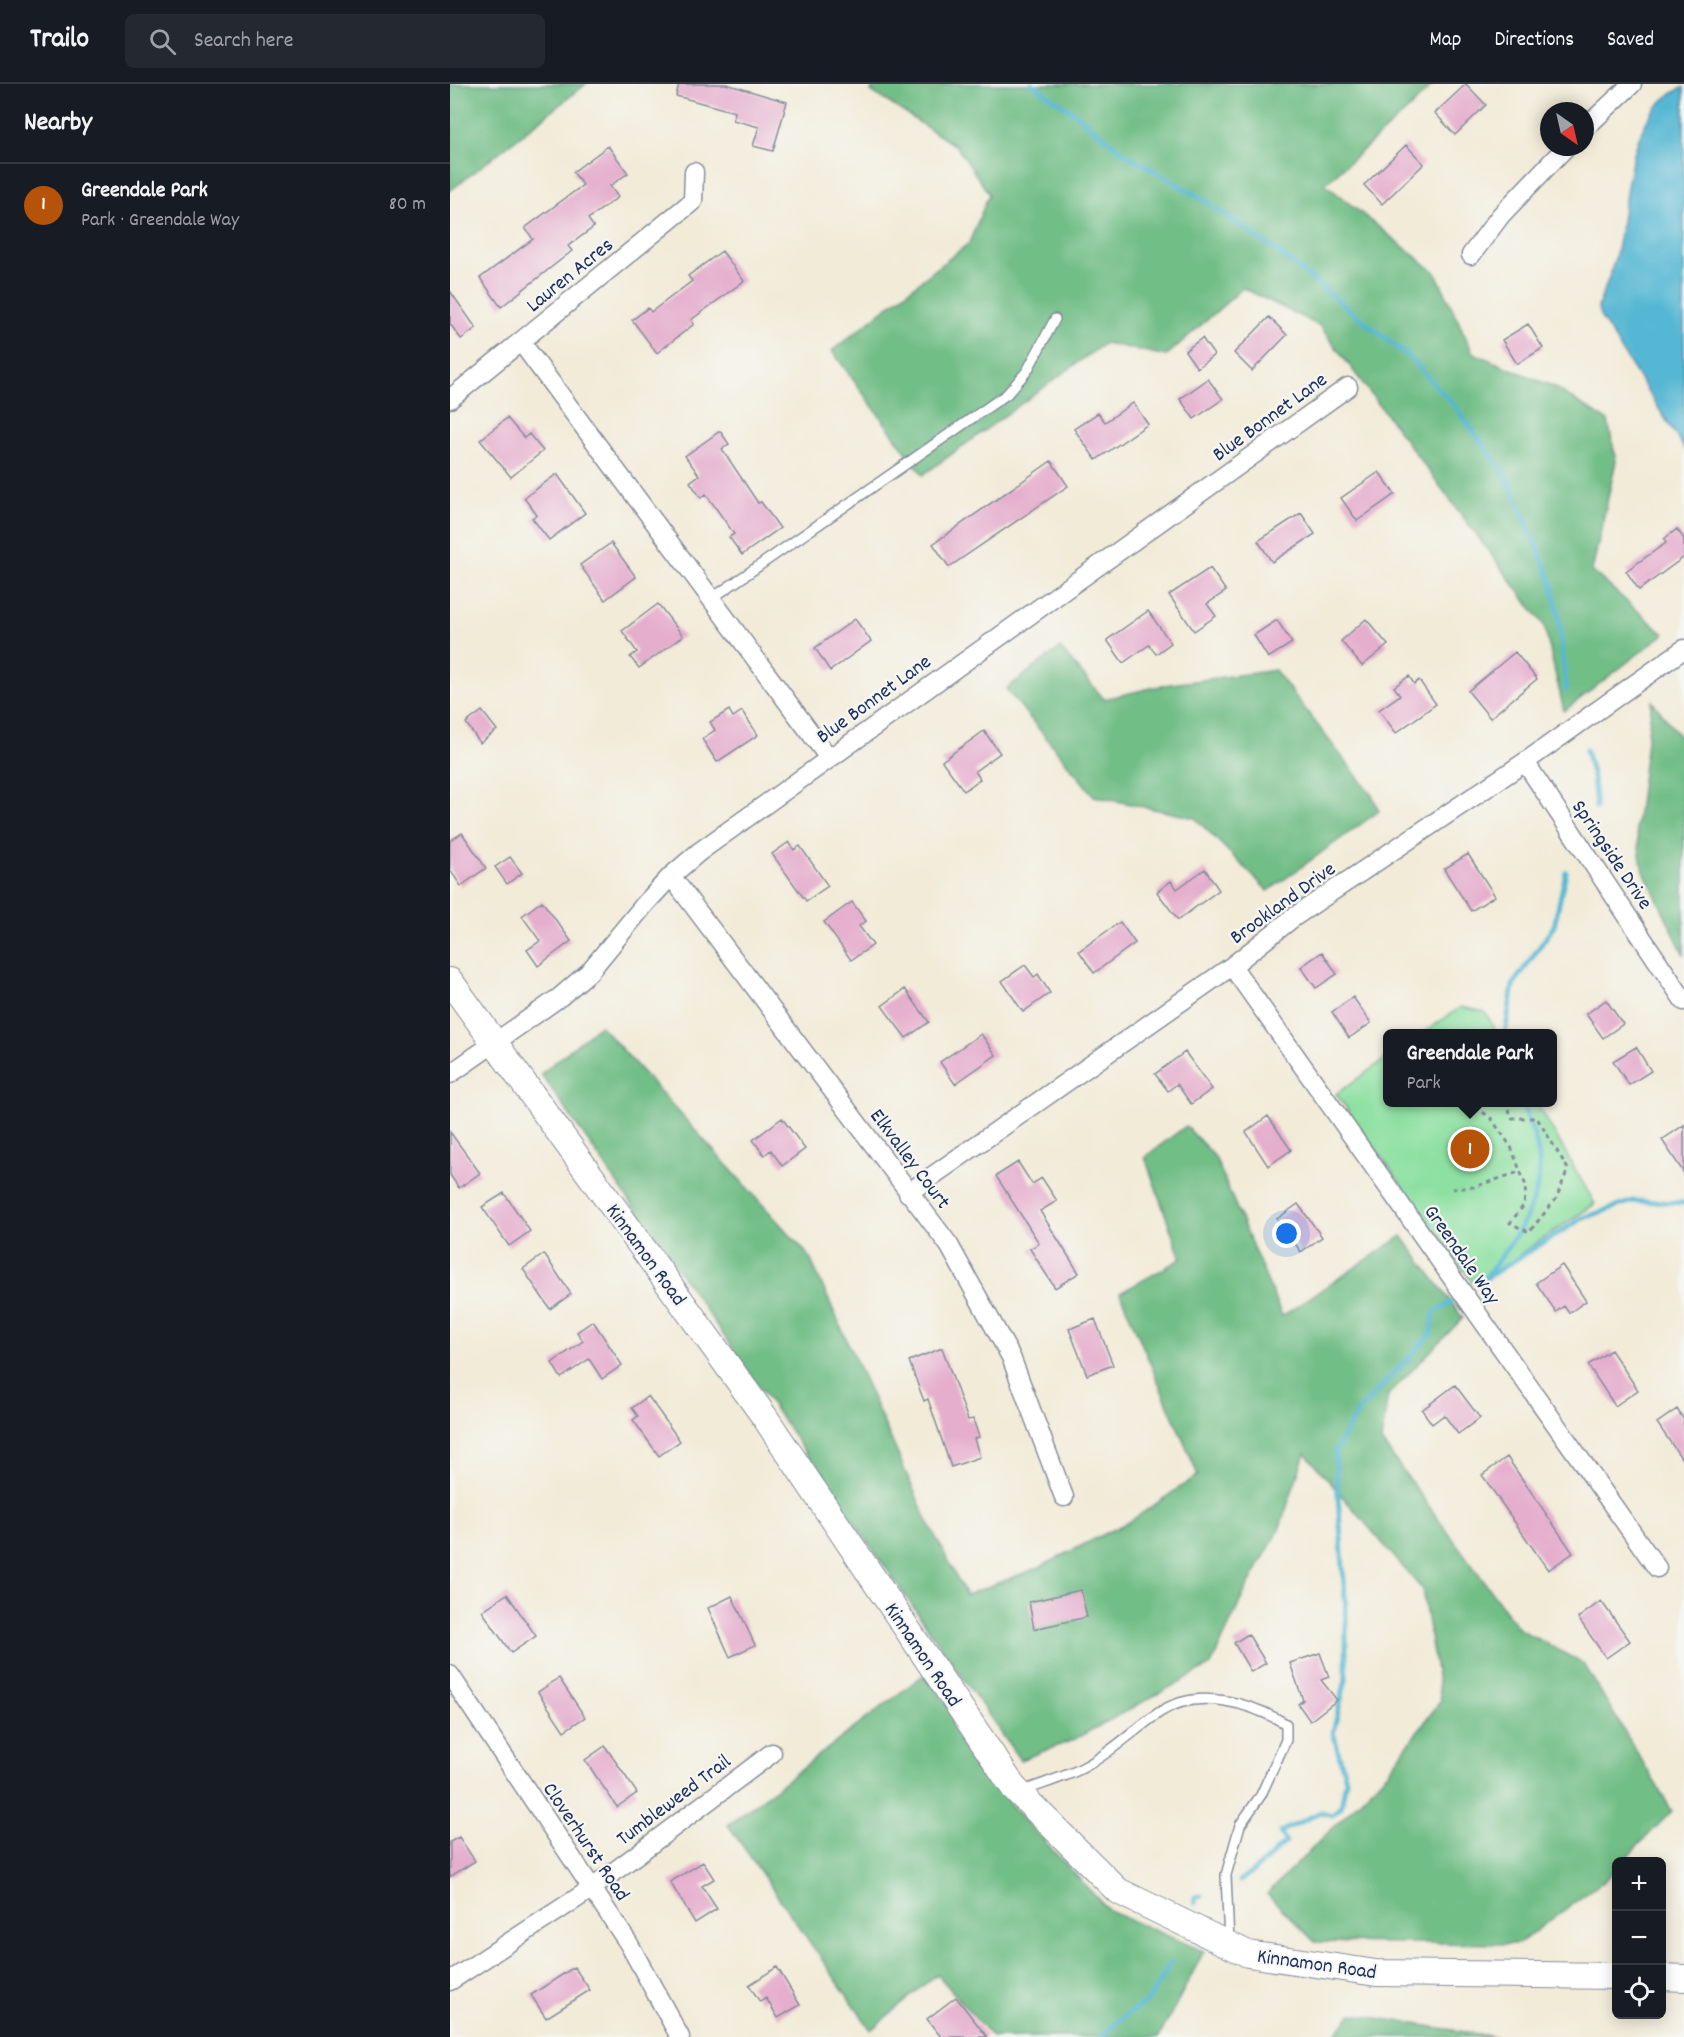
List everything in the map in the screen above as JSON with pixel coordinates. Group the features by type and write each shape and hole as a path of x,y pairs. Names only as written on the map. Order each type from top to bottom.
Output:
{"main road":[{"name":"Kinnamon Road","path":"450,981 764,1416 1019,1793 1118,1891 1248,1954 1376,1973 1612,1977"},
{"path":"1666,1977 1684,1978"}],"street":[{"path":"1594,120 1632,84"},
{"path":"1471,255 1501,215 1557,156"},
{"name":"Lauren Acres","path":"450,399 693,201 694,172"},
{"path":"521,342 830,758"},
{"name":"Blue Bonnet Lane","path":"450,1074 561,997 589,972 670,876 732,827 1348,387"},
{"name":"Brookland Drive","path":"908,1193 1232,966 1294,917 1525,762 1684,649"},
{"name":"Springside Drive","path":"1525,762 1684,1001"},
{"name":"Elkvalley Court","path":"670,876 949,1245 1011,1357 1064,1497"},
{"name":"Greendale Way","path":"1232,966 1657,1568"},
{"name":"Cloverhurst Road","path":"450,1675 629,1944 680,2037"},
{"name":"Tumbleweed Trail","path":"450,1982 591,1889 772,1753"}],"lane":[{"path":"711,598 1007,394 1027,371 1055,319"},
{"path":"1019,1793 1085,1767 1178,1702 1215,1700 1260,1709 1286,1724 1286,1740 1261,1795 1240,1825 1226,1875 1229,1945"}],"path":[{"path":"1475,1107 1491,1118 1511,1147 1526,1186 1524,1205 1510,1223 1529,1232 1556,1199 1568,1169 1538,1118 1512,1118 1508,1107"},
{"path":"1452,1189 1474,1187 1520,1172"}],"green space":[{"path":"450,84 586,84 450,191"},
{"path":"875,84 1433,84 1410,108 1325,184 1436,273 1473,353 1554,387 1608,421 1616,461 1592,571 1664,634 1564,711 1544,625 1320,326 1243,288 1166,356 1105,343 923,475 832,351 969,243 989,194 957,147 871,91"},
{"path":"1060,648 1104,699 1164,685 1275,670 1373,797 1379,811 1268,891 1195,818 1094,796 1006,689"},
{"path":"1652,701 1684,742 1684,955 1642,867 1636,828"},
{"path":"1461,1007 1485,1012 1495,1029 1429,1029"},
{"path":"600,1025 809,1256 928,1522 966,1595 1040,1567 1132,1520 1198,1475 1120,1293 1181,1259 1145,1157 1186,1126 1215,1157 1282,1316 1402,1236 1463,1318 1388,1395 1381,1441 1519,1629 1584,1664 1672,1811 1627,1857 1612,1857 1612,1872 1605,1880 1518,1944 1315,1942 1267,1894 1388,1772 1441,1700 1422,1589 1305,1453 1279,1530 1246,1589 1211,1665 1073,1740 1020,1760 541,1074"},
{"path":"1383,1061 1383,1107 1539,1107 1595,1204 1524,1251 1484,1282 1473,1283 1336,1094"},
{"path":"926,1673 1011,1805 1109,1911 1204,1951 1159,2037 992,2037 937,1974 871,2030 728,1825"},
{"path":"1352,2014 1497,2037 1333,2037"}],"water":[{"path":"1684,87 1684,448 1603,321 1598,307 1616,254 1627,184 1640,137 1650,116 1664,99"}],"building":[{"path":"679,84 726,84 787,102 773,151 753,146 759,127 733,120 735,112 676,96"},
{"path":"1466,84 1486,105 1455,135 1435,113"},
{"path":"1406,145 1424,164 1382,204 1364,185"},
{"path":"608,146 628,173 610,186 618,197 588,219 594,227 568,246 572,251 501,307 480,278 533,239 525,228 583,185 573,172"},
{"path":"722,251 744,281 691,320 694,324 657,353 632,320 648,308 651,312 692,281 688,276"},
{"path":"450,291 476,328 461,339 450,324"},
{"path":"1269,317 1287,335 1252,371 1234,353"},
{"path":"1528,324 1543,348 1517,364 1502,340"},
{"path":"1202,338 1214,355 1197,368 1185,351"},
{"path":"1208,379 1223,399 1194,419 1180,399"},
{"path":"1133,403 1148,424 1096,460 1074,429 1098,413 1105,422"},
{"path":"507,418 524,438 529,434 543,451 511,477 480,440"},
{"path":"720,431 729,444 722,449 758,503 761,502 780,528 742,555 729,537 734,534 706,494 701,498 690,482 699,475 685,456"},
{"path":"1051,461 1068,486 949,567 933,544"},
{"path":"1379,472 1395,494 1357,521 1341,498"},
{"path":"557,474 585,513 549,540 532,518 537,515 524,498"},
{"path":"1301,513 1315,534 1272,562 1258,541"},
{"path":"1677,529 1684,539 1684,557 1639,590 1626,571 1666,543 1664,539"},
{"path":"611,543 636,577 605,600 580,565"},
{"path":"1210,568 1226,591 1207,604 1216,616 1194,631 1169,595"},
{"path":"658,604 683,636 639,668 630,657 637,652 622,631"},
{"path":"1148,611 1171,643 1156,654 1149,645 1123,663 1107,640"},
{"path":"855,619 871,641 830,671 815,648"},
{"path":"1366,619 1388,645 1362,666 1341,641"},
{"path":"1277,620 1292,643 1268,658 1254,635"},
{"path":"1515,652 1537,679 1490,718 1468,691"},
{"path":"1409,676 1414,684 1419,680 1436,704 1396,733 1379,710 1400,695 1394,687"},
{"path":"729,710 733,717 742,711 758,735 717,762 702,739 715,730 710,722"},
{"path":"482,711 497,730 480,743 466,723"},
{"path":"984,731 1000,753 975,771 980,779 964,791 942,761"},
{"path":"462,833 486,868 461,886 450,870 450,841"},
{"path":"789,842 794,850 800,846 828,886 806,901 772,854"},
{"path":"1468,854 1495,896 1471,911 1444,869"},
{"path":"510,857 522,873 507,884 495,867"},
{"path":"1205,869 1219,890 1178,920 1157,892 1171,881 1177,889"},
{"path":"542,901 571,941 538,966 527,950 540,941 522,916"},
{"path":"852,902 866,921 859,926 873,945 851,960 824,922"},
{"path":"1120,922 1135,943 1094,973 1079,951"},
{"path":"1322,952 1337,974 1316,988 1301,967"},
{"path":"1025,965 1034,977 1038,974 1050,993 1023,1012 1002,981"},
{"path":"905,989 929,1022 906,1038 882,1006"},
{"path":"1353,997 1371,1023 1349,1038 1332,1012"},
{"path":"1606,1000 1623,1024 1603,1038 1586,1014"},
{"path":"981,1034 996,1055 955,1084 940,1062"},
{"path":"1636,1047 1651,1071 1629,1085 1613,1061"},
{"path":"1185,1052 1212,1089 1191,1104 1177,1084 1168,1091 1155,1074"},
{"path":"1268,1116 1291,1150 1268,1166 1246,1132"},
{"path":"782,1118 805,1149 782,1166 771,1150 764,1155 753,1140"},
{"path":"1684,1125 1684,1173 1662,1140"},
{"path":"450,1132 480,1173 459,1188 450,1175"},
{"path":"1018,1162 1032,1184 1042,1178 1057,1201 1040,1211 1079,1273 1055,1288 1030,1249 1039,1243 996,1176"},
{"path":"504,1193 530,1231 509,1246 482,1207"},
{"path":"1298,1204 1322,1237 1301,1252 1277,1219"},
{"path":"544,1254 571,1294 550,1309 523,1269"},
{"path":"1562,1265 1586,1301 1569,1313 1564,1306 1556,1312 1536,1283"},
{"path":"1095,1319 1113,1365 1087,1375 1069,1329"},
{"path":"593,1321 622,1365 602,1379 589,1359 561,1378 552,1363 583,1341 577,1332"},
{"path":"942,1348 968,1420 973,1419 979,1437 974,1439 980,1457 951,1467 928,1399 924,1401 909,1361"},
{"path":"1611,1350 1638,1390 1615,1406 1588,1365"},
{"path":"1455,1385 1480,1418 1458,1434 1444,1415 1432,1424 1422,1410"},
{"path":"648,1396 680,1441 659,1456 633,1420 638,1416 632,1408"},
{"path":"1677,1409 1684,1420 1684,1462 1657,1423"},
{"path":"1507,1457 1573,1553 1548,1570 1482,1475"},
{"path":"1081,1590 1087,1617 1034,1629 1029,1602"},
{"path":"507,1594 536,1636 511,1653 482,1611"},
{"path":"732,1596 755,1645 730,1657 708,1608"},
{"path":"1601,1601 1630,1641 1606,1658 1578,1618"},
{"path":"1248,1634 1266,1663 1251,1672 1234,1643"},
{"path":"1320,1653 1329,1677 1321,1680 1337,1700 1310,1721 1298,1704 1303,1700 1290,1663"},
{"path":"559,1678 585,1717 564,1731 538,1692"},
{"path":"605,1746 637,1793 617,1807 585,1760"},
{"path":"459,1837 475,1861 450,1877 450,1842"},
{"path":"703,1862 714,1879 702,1886 717,1909 695,1923 670,1882"},
{"path":"574,1967 590,1990 546,2018 531,1995"},
{"path":"777,1967 800,2005 778,2018 766,1998 760,2002 749,1985"},
{"path":"956,1997 987,2037 941,2037 927,2019"}],"waterway":[{"path":"1032,84 1072,111 1124,153 1204,200 1278,252 1410,358 1455,406 1501,469 1516,497 1552,583 1559,617 1566,690"},
{"path":"1586,750 1593,777 1596,808"},
{"path":"1506,1029 1513,985 1554,926 1566,872"},
{"path":"1487,1276 1527,1216 1538,1183 1537,1147 1524,1107"},
{"path":"1486,1278 1583,1218 1633,1201 1684,1203"},
{"path":"1240,1880 1259,1867 1286,1842 1280,1832 1321,1812 1332,1815 1341,1807 1346,1780 1333,1732 1346,1679 1346,1612 1335,1451 1358,1412 1431,1334 1434,1313 1451,1302"},
{"path":"1195,1903 1195,1897 1201,1896"},
{"path":"1101,2037 1118,2021 1149,2000 1171,1962"}],"place":[{"name":"Greendale Park","path":"1470,1149"}]}
